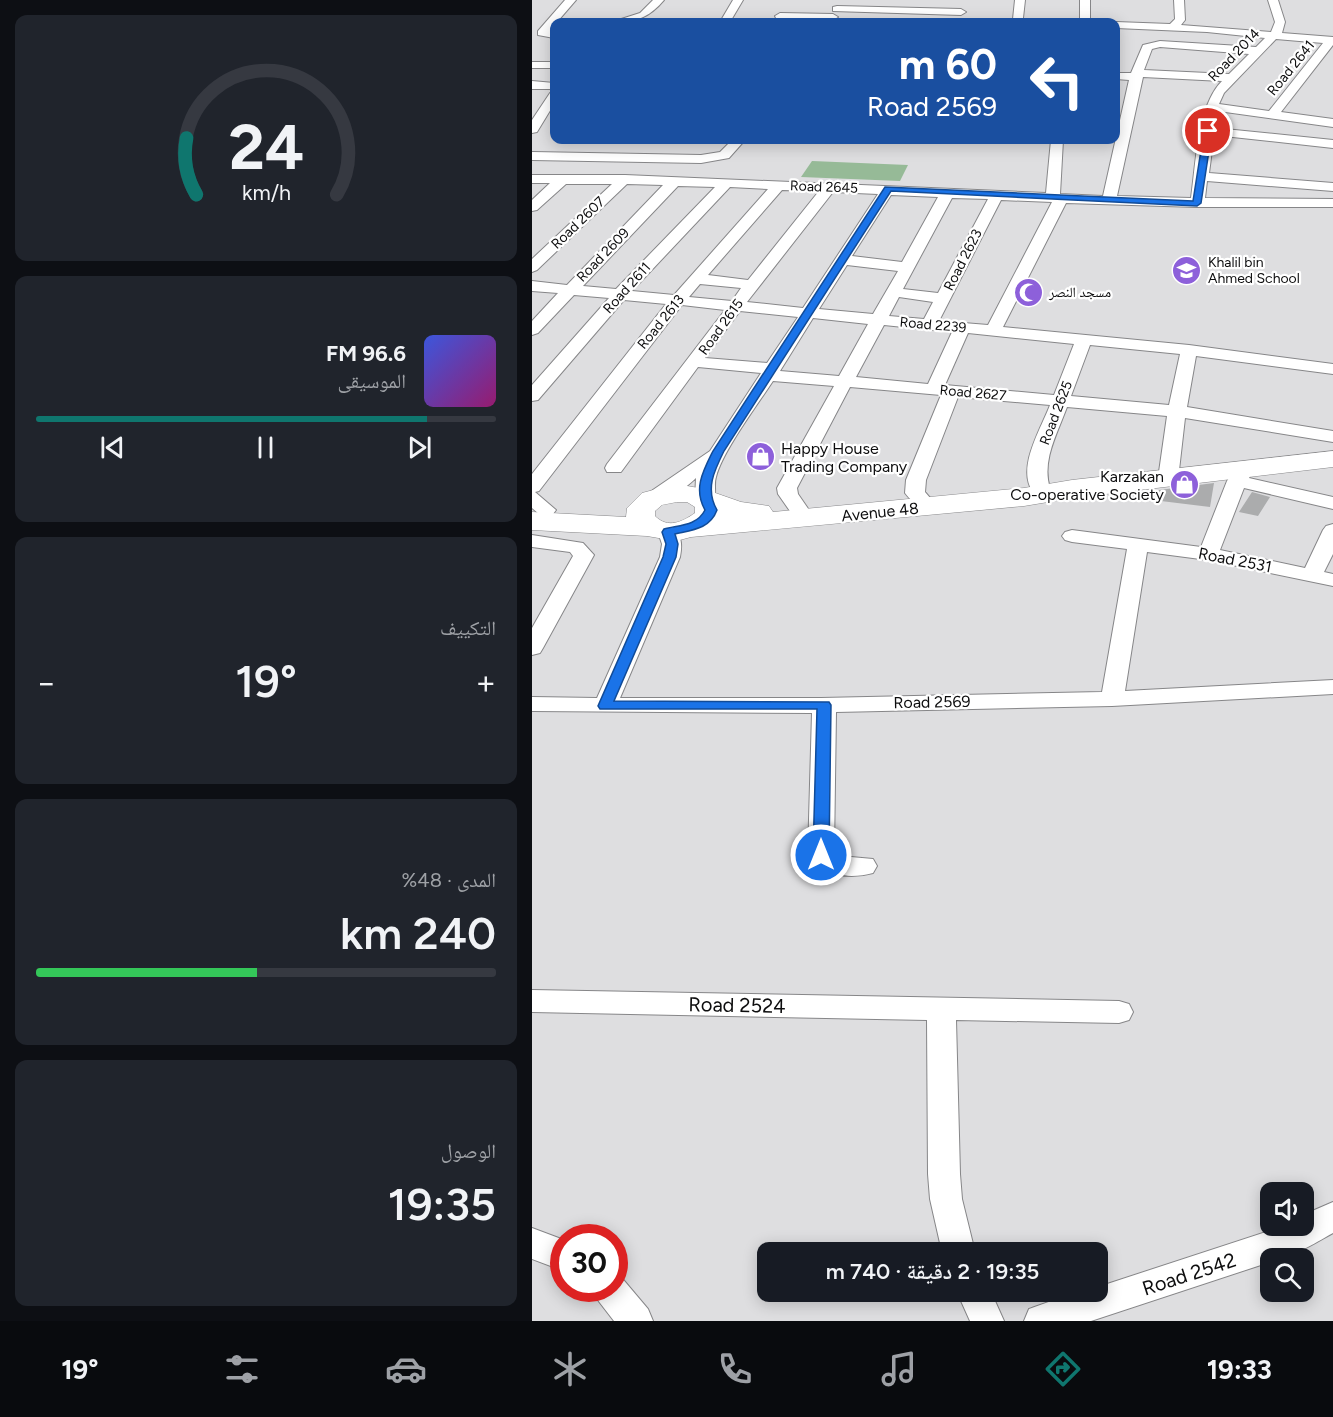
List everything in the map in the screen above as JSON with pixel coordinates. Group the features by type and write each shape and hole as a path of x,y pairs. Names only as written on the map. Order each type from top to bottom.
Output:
{"street":[{"path":"555,18 571,0"},
{"path":"632,18 644,15 659,0"},
{"path":"727,18 738,0"},
{"path":"780,15 835,12 960,17 964,0"},
{"path":"1018,18 1020,0"},
{"path":"1085,0 1085,18"},
{"path":"1173,27 1181,18 1179,0"},
{"name":"Road 2014","path":"1197,203 1213,92 1233,78 1279,30 1280,22 1273,0"},
{"path":"550,24 542,33 550,34"},
{"path":"1120,25 1173,27 1332,40"},
{"name":"Road 2641","path":"1273,114 1332,40"},
{"path":"1109,200 1147,46 1160,44 1259,51"},
{"path":"532,65 550,65"},
{"path":"1120,77 1138,82 1233,78"},
{"path":"532,85 550,86"},
{"path":"532,129 550,102"},
{"path":"1212,107 1333,123"},
{"path":"1208,131 1333,144"},
{"path":"605,156 613,144"},
{"path":"636,157 642,144"},
{"path":"532,156 714,158 724,154 735,144"},
{"path":"993,331 1057,197 1057,144"},
{"path":"1201,176 1333,187"},
{"name":"Road 2645","path":"532,179 625,179 1197,203 1333,203"},
{"path":"532,207 563,179"},
{"name":"Road 2607","path":"532,267 625,179"},
{"name":"Road 2609","path":"532,330 674,181"},
{"name":"Road 2611","path":"532,396 620,295 726,183"},
{"name":"Road 2613","path":"540,517 541,464 677,301 779,185"},
{"name":"Road 2615","path":"614,468 735,307 830,187"},
{"path":"660,518 704,521 709,516 711,510 705,500 706,477 719,451 888,189"},
{"path":"799,510 797,503 789,497 787,488 876,320 948,192"},
{"name":"Road 2623","path":"929,325 997,195"},
{"path":"844,260 906,267"},
{"path":"697,279 753,285"},
{"name":"Road 2239","path":"532,286 1189,350 1333,369"},
{"path":"892,292 943,298"},
{"path":"921,499 915,492 916,480 962,328"},
{"name":"Road 2625","path":"1040,488 1037,478 1039,457 1084,340"},
{"path":"1168,479 1177,411 1189,350"},
{"name":"Road 2627","path":"695,362 843,382 1177,411 1333,437"},
{"path":"660,518 680,482 719,451"},
{"name":"Avenue 48","path":"540,517 660,518 1024,497 1072,489 1168,479 1240,476 1333,459"},
{"path":"1208,554 1240,476 1333,503"},
{"name":"Avenue 48","path":"660,518 676,493 688,493 751,512 799,510 1040,488 1072,489"},
{"path":"532,648 542,610 584,555 540,517"},
{"path":"605,706 670,557 672,544 660,518"},
{"path":"1312,576 1333,530"},
{"name":"Road 2531","path":"1072,536 1208,554 1333,580"},
{"path":"1112,699 1138,545"},
{"name":"Road 2569","path":"532,704 824,705 1112,699 1286,687 1333,687"},
{"path":"824,705 821,855 834,865 864,866"},
{"name":"Road 2524","path":"532,1001 1119,1012"},
{"path":"941,1010 944,1174 946,1199 956,1242"},
{"name":"Road 2542","path":"1041,1321 1285,1242 1333,1216"},
{"path":"532,1244 550,1251"},
{"path":"620,1302 636,1321"},
{"path":"978,1302 987,1321"}],"green space":[{"path":"812,161 908,165 900,181 801,177"}],"building":[{"path":"1214,483 1210,507 1120,496 1120,495"},
{"path":"1252,492 1270,497 1258,516 1239,512"}],"place":[{"name":"Khalil bin Ahmed School","path":"1187,270"},
{"name":"مسجد النصر","path":"1028,292"},
{"name":"Happy House Trading Company","path":"760,457"},
{"name":"Karzakan Co-operative Society","path":"1185,485"}],"route":[{"path":"821,855 824,705 605,706 670,557 672,544 668,532 697,526 709,516 711,510 710,504 705,500 704,485 719,451 888,189 1197,203 1208,131"}]}
